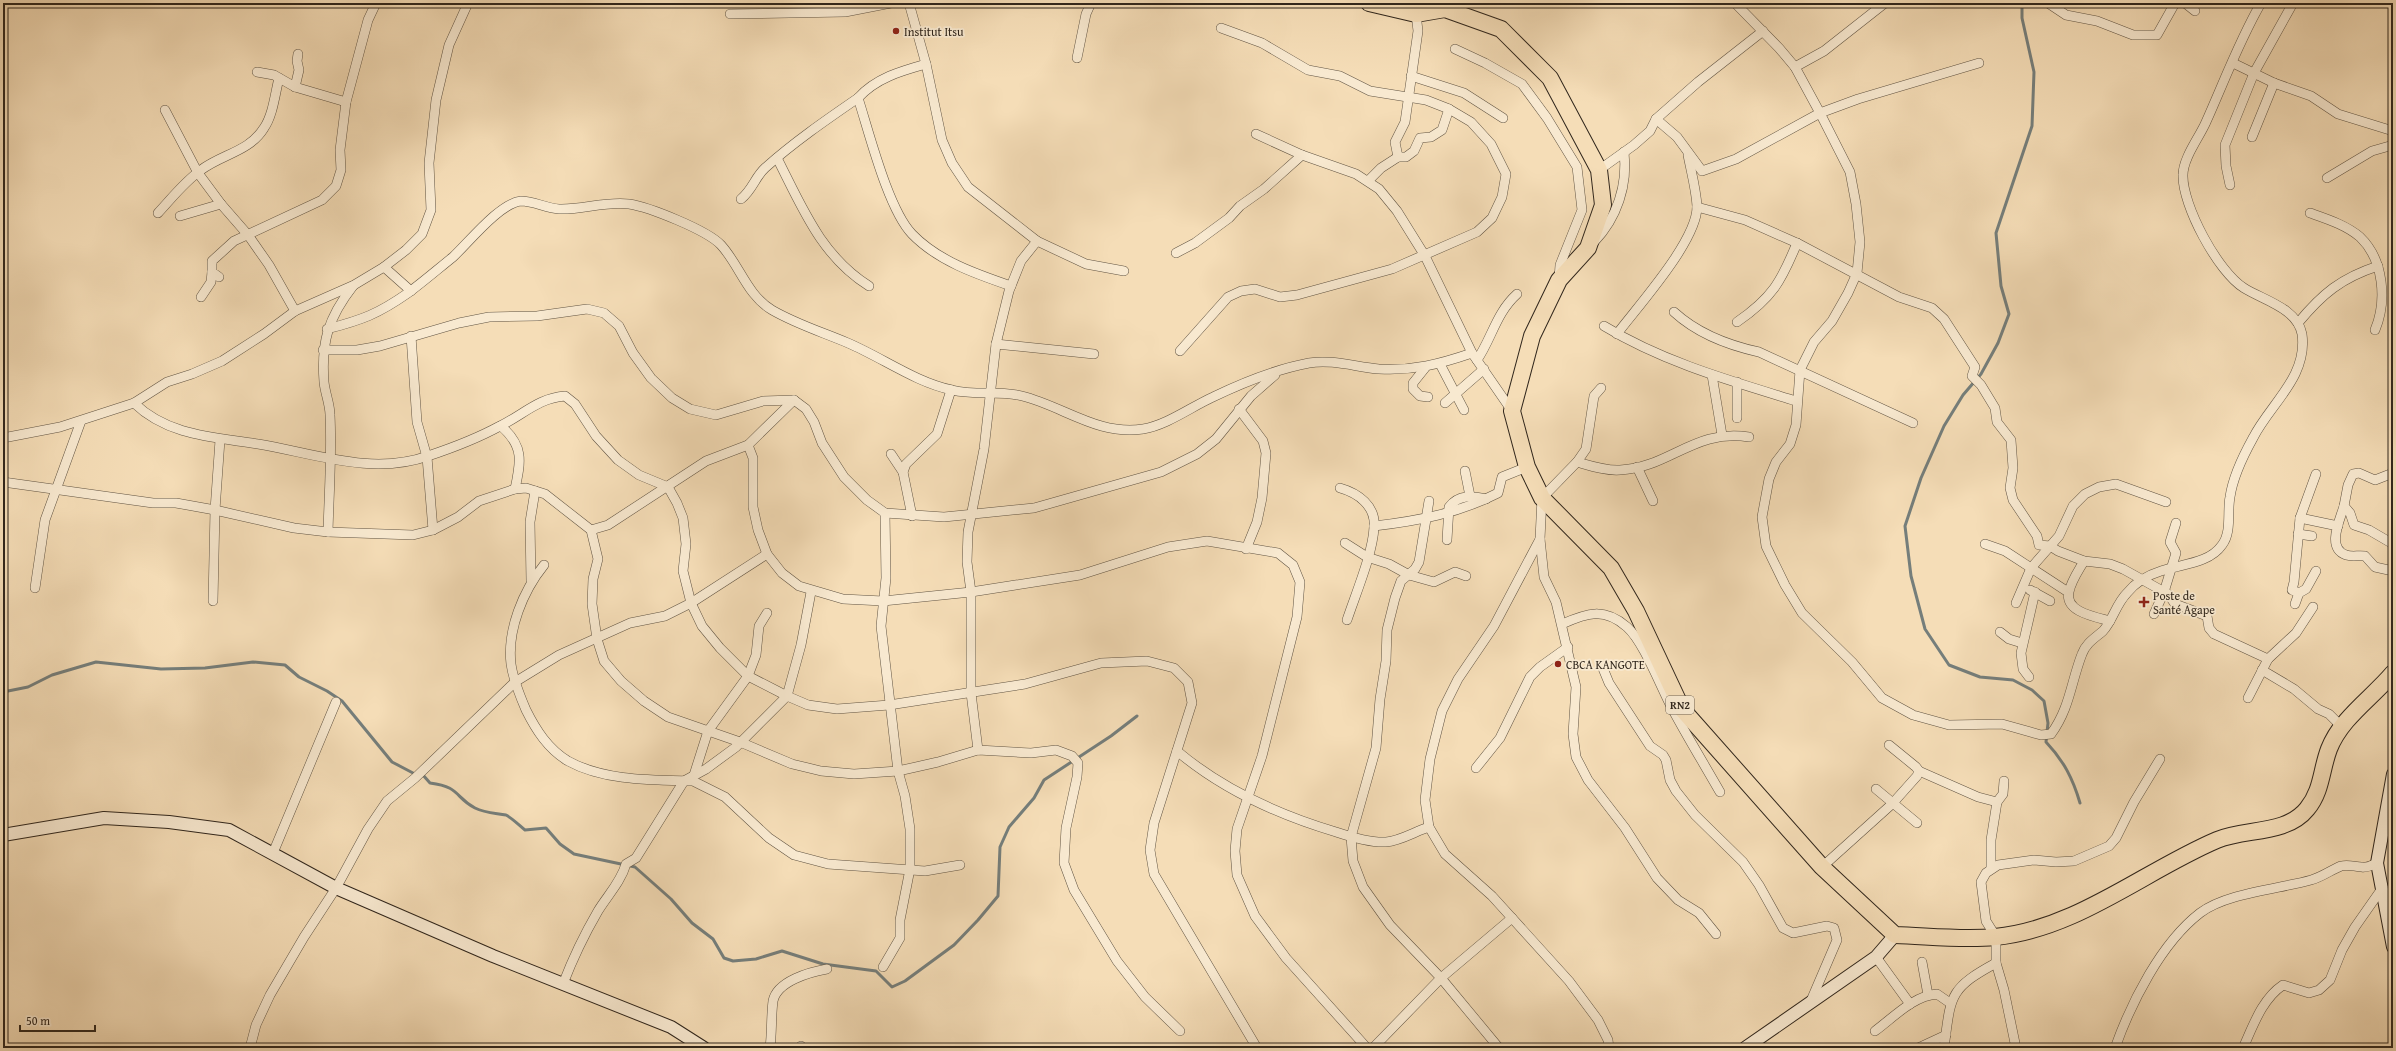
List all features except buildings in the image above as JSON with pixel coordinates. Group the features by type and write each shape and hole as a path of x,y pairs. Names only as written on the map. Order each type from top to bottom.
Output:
{"highway":[{"name":"RN2","path":"1369,3 1416,14 1445,9 1501,29 1550,78 1599,170 1603,205 1588,248 1559,280 1532,336 1512,411 1527,467 1542,498 1611,568 1636,611 1682,709 1822,867 1895,934"},
{"path":"1895,934 1996,937 2041,927 2090,906 2218,840 2286,825 2307,810 2320,786 2329,749 2341,726 2393,673"}],"street":[{"path":"201,297 215,274 212,261 219,253 234,241 322,200 336,186 342,170 340,150 346,102 368,20 376,3"},
{"path":"3,438 81,421 134,403 167,382 192,374 222,361 264,334 295,311 354,285 384,267 422,234 431,210 429,163 436,100 449,45 468,3"},
{"path":"730,14 846,8 891,3"},
{"path":"909,3 926,64 942,140 952,163 968,187 1036,241 1086,264 1124,271"},
{"path":"1077,58 1086,14 1091,3"},
{"path":"1445,9 1461,3"},
{"path":"1735,3 1763,31 1795,67 1820,112 1850,172 1856,204 1860,242 1857,273 1848,293 1832,321 1814,342 1800,370 1796,401 1796,424 1790,444 1776,462 1769,479 1762,517 1766,546 1802,613 1852,662 1882,698 1913,715 1949,725 2002,724 2041,735 2051,734 2064,713 2072,691 2082,652 2093,638 2103,631 2110,621 2116,606 2127,592 2143,579 2160,571 2206,558 2216,552 2224,544 2228,532 2230,497 2235,476 2253,437 2296,375 2300,360 2302,335 2298,323 2272,301 2239,285 2219,264 2194,216 2184,188 2182,174 2186,161 2196,143 2233,63 2238,46 2261,3"},
{"path":"1795,67 1824,51 1885,3"},
{"path":"2048,3 2066,15 2097,20 2133,35 2157,35 2175,3"},
{"path":"2185,3 2195,11"},
{"path":"2230,185 2226,166 2225,145 2254,73 2293,3"},
{"path":"1398,157 1395,142 1406,122 1407,99 1418,31 1416,14"},
{"path":"1180,351 1228,298 1241,291 1256,289 1280,297 1297,295 1392,269 1425,256 1477,232 1492,218 1502,197 1506,174 1490,144 1471,122 1448,109 1426,100 1407,99 1370,91 1340,76 1308,70 1262,43 1221,28"},
{"path":"1599,170 1650,131 1656,120 1698,82 1763,31"},
{"path":"1455,49 1485,63 1522,84 1547,118 1577,167 1582,210 1560,265 1559,280"},
{"path":"295,87 299,70 297,61 298,54"},
{"path":"2233,63 2274,82 2311,96 2338,114 2393,131"},
{"path":"741,199 756,183 759,174 792,144 858,98 865,90 897,72 926,64"},
{"path":"1656,120 1677,137 1702,171 1736,158 1820,112 1858,99 1979,64"},
{"path":"257,72 265,72 295,87 346,102"},
{"path":"1411,76 1464,93 1503,118"},
{"path":"158,213 175,192 198,173 255,140 265,127 279,78"},
{"path":"2252,137 2274,82"},
{"path":"858,98 886,186 910,232 936,253 972,272 1011,286"},
{"path":"1369,180 1381,168 1398,157 1406,157 1414,151 1420,138 1431,137 1442,130 1448,109"},
{"path":"165,110 198,173 220,204 248,235 269,265 295,311"},
{"path":"1256,134 1302,155 1369,180 1397,211 1425,256 1475,357 1512,411"},
{"path":"2327,178 2372,151 2393,145"},
{"path":"1617,334 1679,253 1689,234 1697,207 1687,151"},
{"path":"1588,248 1604,232 1620,198 1627,172 1624,152"},
{"path":"1176,253 1195,242 1229,218 1240,206 1264,189 1302,155"},
{"path":"778,158 808,218 830,254 869,286"},
{"path":"327,329 377,313 411,291 511,204 523,201 559,209 599,204 629,204 704,232 720,244 751,292 768,308 808,328 849,343 927,382 951,390 989,394 1020,395 1052,406 1082,421 1121,430 1145,429 1243,384 1310,362 1341,363 1378,369 1425,368 1475,357 1484,350 1499,315 1507,303 1517,294"},
{"path":"180,216 211,209 220,204"},
{"path":"1697,207 1745,220 1797,243 1857,273 1899,297 1932,308 1944,319 1975,367 1972,376 1981,385 1995,408 1997,422 2011,440 2013,468 2010,488 2013,500 2037,536 2039,544 2050,546 2058,551 2084,561 2110,564 2143,579 2164,592 2175,604 2207,616 2209,628 2214,634 2268,659"},
{"path":"2310,213 2340,225 2360,237 2378,266 2382,289 2380,319 2375,330"},
{"path":"978,750 971,693 971,592 967,562 968,532 973,513 984,449 989,394 996,344 1011,286 1020,261 1036,241"},
{"path":"1737,322 1768,297 1783,276 1797,243"},
{"path":"2298,323 2315,302 2339,282 2378,266"},
{"path":"384,267 411,291"},
{"path":"328,532 330,414 324,384 324,350 327,329 338,305 354,285"},
{"path":"324,350 357,350 459,323 489,317 537,316 588,309 604,313 619,326 633,352 651,378 672,398 690,408 716,414 763,401 794,400 806,409 814,422 822,443 844,477 867,500 885,513 944,517 1034,508 1161,472 1197,454 1216,439 1239,409 1280,372"},
{"path":"1674,312 1703,334 1759,352 1913,423"},
{"path":"1604,326 1617,334 1665,356 1712,375 1796,401"},
{"path":"411,336 417,422 427,457 433,530"},
{"path":"996,344 1094,354"},
{"path":"1440,364 1464,410"},
{"path":"1425,368 1413,383 1413,389 1420,396 1428,397"},
{"path":"1445,403 1484,369"},
{"path":"1712,375 1722,435"},
{"path":"1737,382 1737,418"},
{"path":"1601,388 1594,396 1586,449 1577,462 1542,498 1540,539 1544,576 1556,602 1568,647 1576,687 1573,734 1576,757 1588,780 1625,828 1657,878 1678,900 1699,914 1716,934"},
{"path":"903,472 906,464 937,434 951,390"},
{"path":"134,403 145,413 168,426 220,440 258,444 329,460 388,464 427,457 501,426 533,405 551,397 565,396 575,404 596,436 618,460 639,475 668,487 683,518 686,544 683,571 691,603 702,626 720,648 748,676 808,705 837,709 889,706 1025,684 1101,663 1147,661 1174,668 1188,682 1192,703 1154,823 1150,850 1154,874 1257,1048"},
{"path":"591,530 608,525 706,461 748,444 794,400"},
{"path":"1239,409 1263,441 1266,454 1262,498 1256,522 1246,548"},
{"path":"35,588 41,540 54,490 81,421"},
{"path":"501,426 514,436 519,448 519,472 516,489"},
{"path":"1577,462 1619,470 1637,467 1680,452 1694,443 1722,435 1749,437"},
{"path":"212,601 215,510 220,440"},
{"path":"748,444 753,458 753,508 758,530 767,554 782,573 798,586 811,592 843,599 883,601 971,592 1080,574 1168,547 1207,541 1278,553 1293,565 1300,582 1298,617 1262,756 1237,829 1235,851 1237,875 1255,916 1286,958 1367,1048"},
{"path":"891,454 903,472 912,516"},
{"path":"1374,526 1448,513 1486,499 1498,493 1502,476 1527,467"},
{"path":"1637,467 1653,501"},
{"path":"1465,471 1470,496"},
{"path":"2393,473 2375,480 2359,473 2353,474 2348,484 2335,543 2338,550 2347,556 2365,556 2376,567 2393,571"},
{"path":"2299,593 2291,588 2294,582 2300,518 2316,474"},
{"path":"3,482 54,490 215,510 294,528 328,532 413,535 433,530 458,517 479,501 516,489 526,488 545,494 591,530 598,559 593,580 592,604 597,639 604,661 644,701 668,717 740,742 792,764 820,771 854,774 898,770 938,762 978,750 1031,753 1056,750 1075,759 1077,777 1066,828 1064,863 1074,890 1117,961 1146,997 1180,1031"},
{"path":"2016,603 2031,568 2064,530 2073,506 2085,494 2099,487 2116,484 2166,502"},
{"path":"1340,488 1360,495 1367,504 1374,526 1367,557 1347,620"},
{"path":"531,581 530,522 535,491"},
{"path":"1447,540 1448,513 1452,503 1470,496 1486,499"},
{"path":"1429,501 1419,562 1409,575 1401,581 1389,624 1376,748 1352,837 1353,861 1363,887 1390,925 1441,978 1498,1048"},
{"path":"2344,506 2352,516 2354,525 2369,530 2393,544"},
{"path":"883,967 900,938 900,920 910,869 910,830 905,796 898,770 889,706 881,626 886,578 885,513"},
{"path":"2300,518 2338,526"},
{"path":"2154,614 2164,592 2176,553 2170,538 2176,523"},
{"path":"2298,534 2312,536"},
{"path":"1540,539 1494,626 1458,679 1442,712 1430,759 1425,800 1429,827 1444,854 1492,896 1569,981 1598,1020 1608,1040 1608,1048"},
{"path":"1344,543 1367,557 1389,564 1409,575 1434,582 1455,572 1466,576"},
{"path":"1985,544 2005,550 2068,592"},
{"path":"250,1048 256,1025 270,995 304,937 336,888 368,829 387,801 516,682 559,655 630,623 665,616 691,603 767,554"},
{"path":"2084,561 2068,592 2070,602 2076,609 2110,621"},
{"path":"544,565 531,581 516,619 512,637 511,664 516,682 535,729 553,750 569,761 610,776 693,781 725,797 769,838 794,855 828,864 924,871 960,865"},
{"path":"2295,604 2299,593 2303,592 2309,586 2316,570"},
{"path":"2024,586 2050,601"},
{"path":"563,984 576,950 598,910 623,873 626,864 636,858 684,781 706,769 740,742 787,696 801,645 811,592"},
{"path":"2030,677 2023,669 2021,653 2022,643 2030,621 2035,592"},
{"path":"2248,698 2268,659 2296,633 2313,606"},
{"path":"694,775 708,731 748,676 756,655 760,626 767,613"},
{"path":"1562,624 1586,614 1597,613 1613,618 1627,627 1638,641 1673,710 1720,792"},
{"path":"2000,632 2008,639 2022,643"},
{"path":"1476,768 1500,738 1530,677 1540,667 1568,647"},
{"path":"1602,666 1609,683 1650,746 1663,755 1670,780 1676,791 1695,815 1743,862 1759,885 1783,928 1793,933 1827,926 1834,928 1837,940 1810,1003"},
{"path":"2262,670 2294,689 2318,709 2329,714 2341,726"},
{"path":"273,853 336,702"},
{"path":"1889,745 1919,771 1978,797 1998,802"},
{"path":"1177,751 1196,766 1248,798 1310,824 1352,837 1388,842 1429,827"},
{"path":"2016,1048 2004,990 1996,963 1996,937 1986,921 1981,882 1991,868 1998,865 2034,860 2056,862 2074,861 2109,846 2116,838 2134,802 2160,759"},
{"path":"1822,867 1892,804 1919,771"},
{"path":"2393,774 2377,863 2383,887 2393,948"},
{"path":"1991,868 1991,840 1998,802 2003,794 2004,781"},
{"path":"1876,789 1892,804 1917,823"},
{"path":"3,835 104,818 169,822 229,830 336,888 563,984 670,1027 704,1048"},
{"path":"2115,1048 2128,1013 2154,967 2182,931 2201,912 2230,898 2312,880 2342,866 2352,865 2364,868 2377,863"},
{"path":"2244,1048 2263,1005 2274,991 2283,985 2309,993 2319,990 2330,980 2342,950 2355,927 2383,887"},
{"path":"1373,1048 1441,978 1512,918"},
{"path":"1745,1048 1876,957 1895,934"},
{"path":"1876,957 1910,1004"},
{"path":"1922,962 1928,995"},
{"path":"1944,1048 1950,1003 1960,988 1971,976 1996,963"},
{"path":"770,1048 774,1000 779,992 796,978 827,969"},
{"path":"1875,1031 1910,1004 1928,995 1937,994 1950,1003"},
{"path":"1918,1048 1946,1035"}],"waterway":[{"path":"2022,3 2022,18 2034,72 2032,126 1996,233 2001,286 2009,314 1998,343 1981,374 1963,395 1944,426 1921,478 1905,526 1911,576 1925,629 1949,665 1980,677 2013,680 2032,690 2044,701 2048,723 2046,742 2058,756 2067,771 2080,803"},
{"path":"3,692 28,687 52,675 96,662 161,669 205,668 253,662 285,665 299,677 327,691 342,701 392,762 413,773"},
{"path":"423,775 430,783 447,787 475,808 486,812 506,815 525,830 546,828 560,844 574,854 635,867 671,899 692,923 713,939 724,958 733,961 756,959 782,951 823,964 876,971 892,987 905,981 954,945 998,896 1000,847 1009,827 1034,798 1044,780 1111,736 1137,716"}],"place":[{"name":"Institut Itsu","path":"896,31"},
{"name":"Poste de Santé Agape","path":"2144,602"},
{"name":"CBCA KANGOTE","path":"1558,664"}]}
